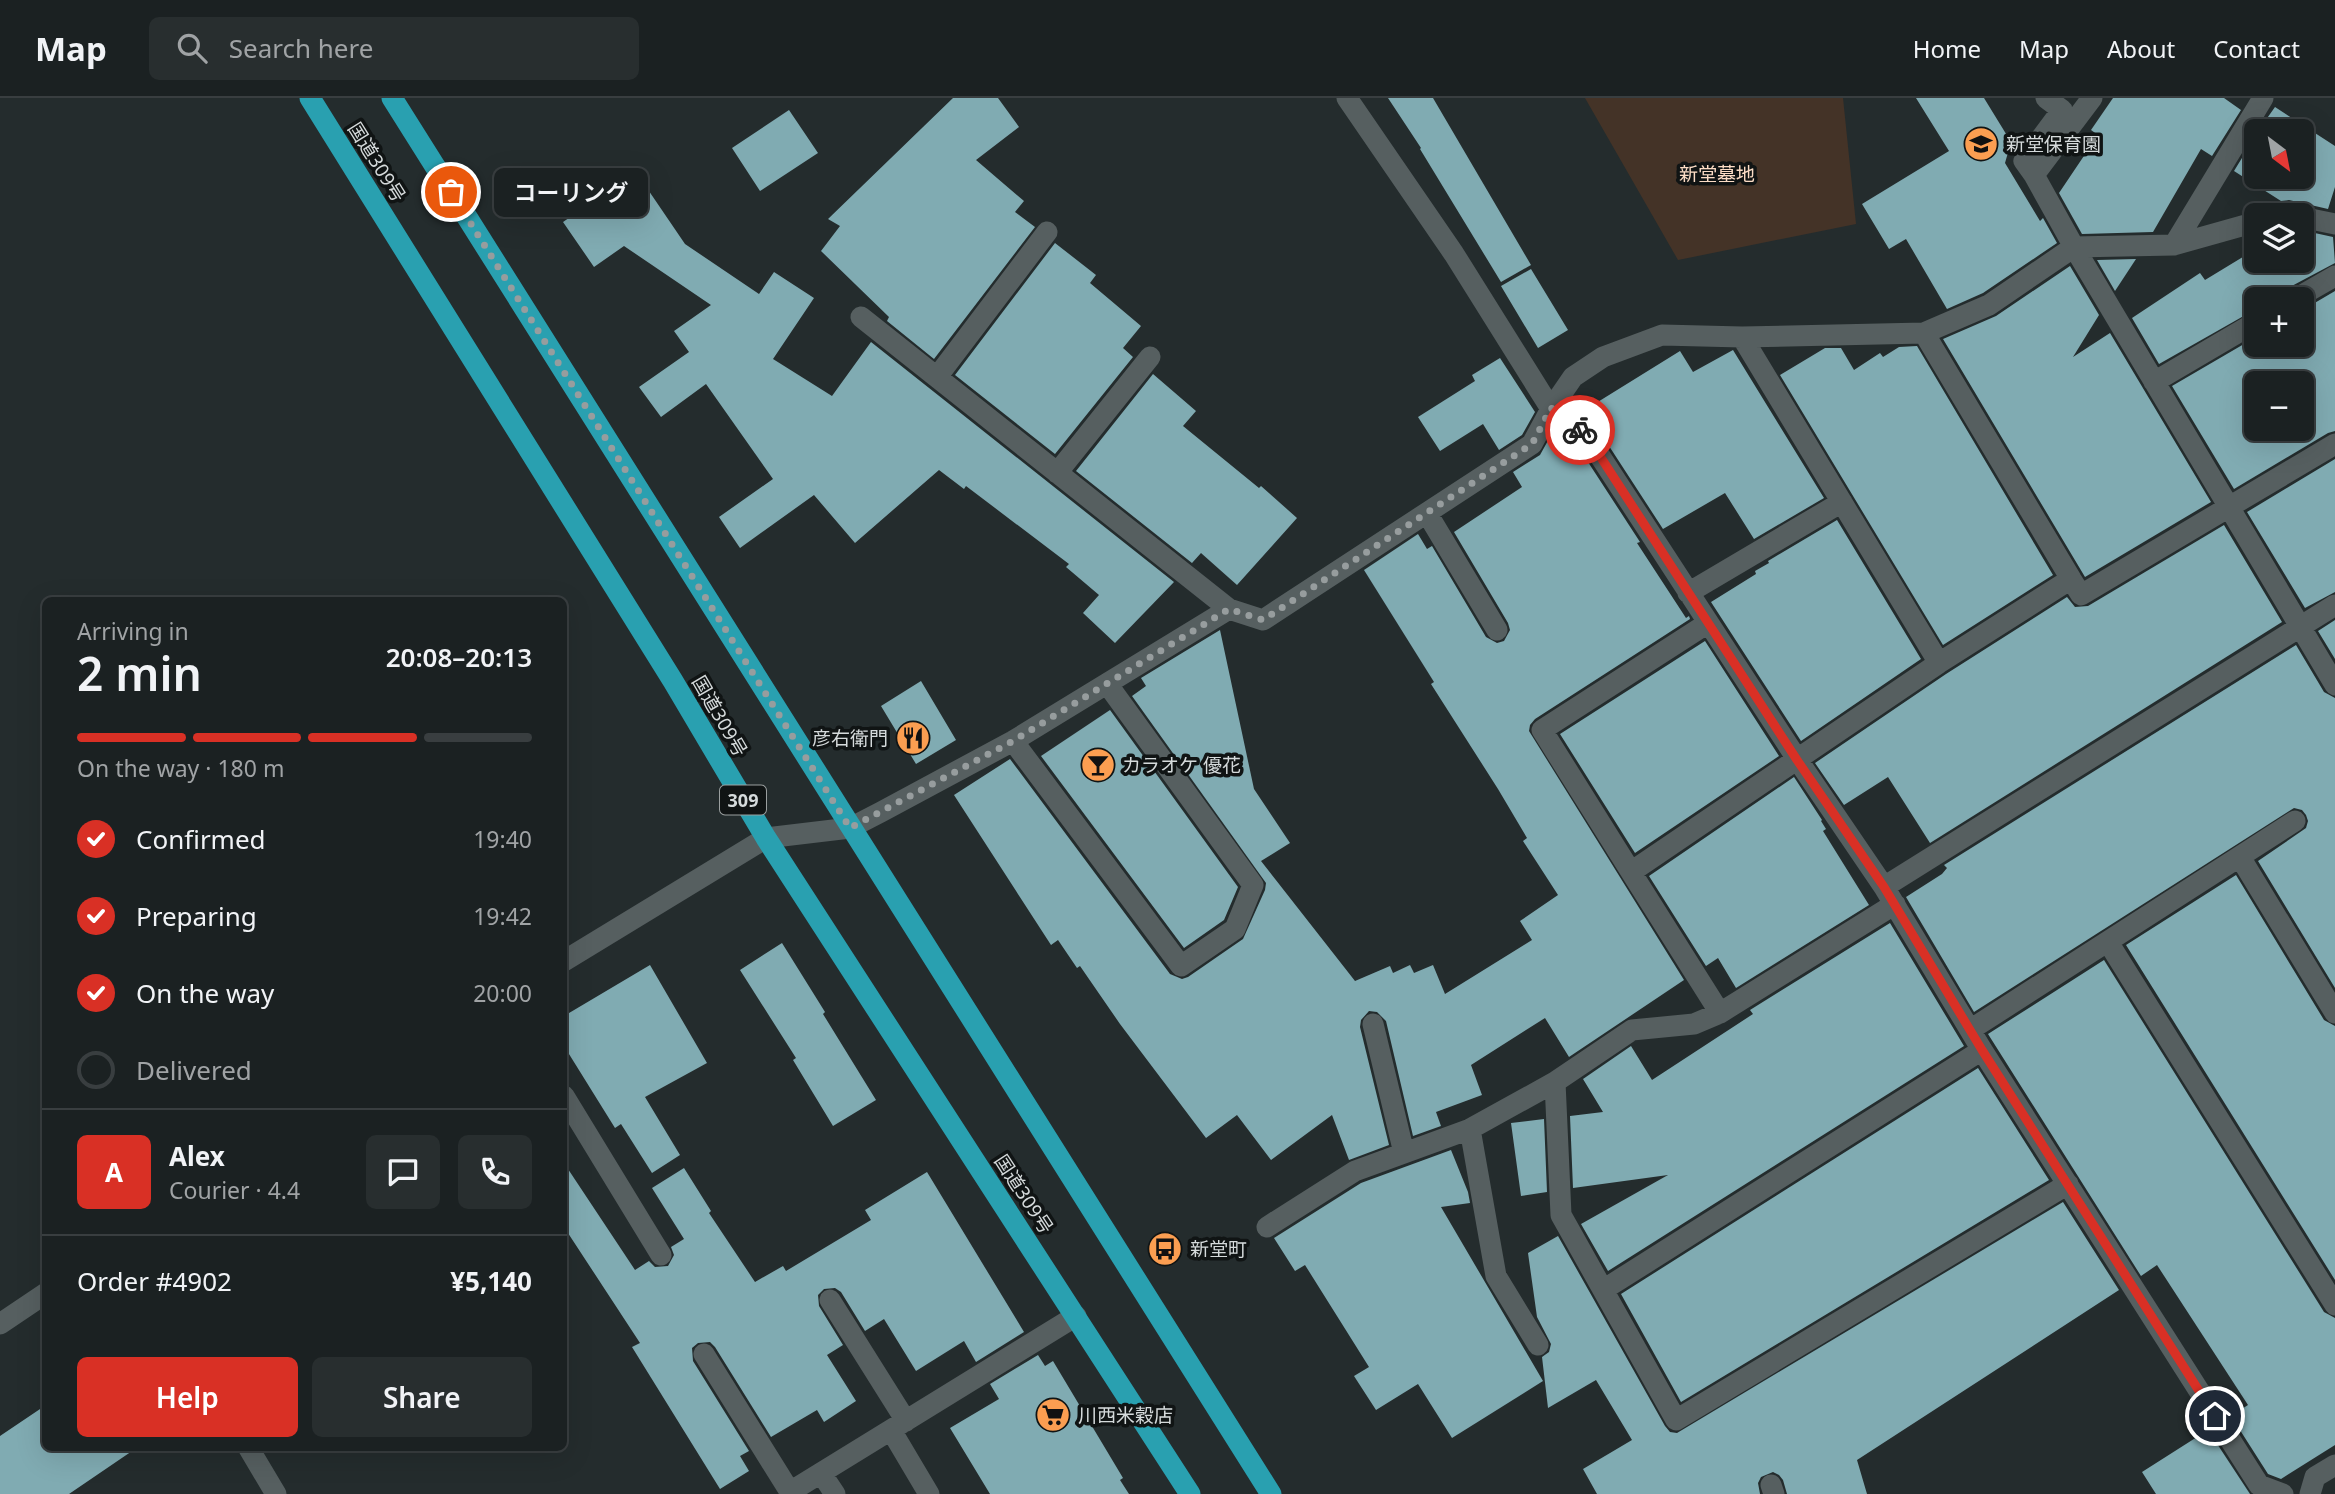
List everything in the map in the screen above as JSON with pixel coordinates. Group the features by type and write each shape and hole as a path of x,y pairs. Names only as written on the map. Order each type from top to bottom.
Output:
{"highway":[{"name":"国道309号","path":"310,98 666,669 766,838 1190,1494"},
{"path":"392,98 1270,1494"}],"street":[{"path":"1347,98 1454,254 1551,408 1585,433 1797,760 1890,896 1982,1050 2259,1485 2283,1494"},
{"path":"2046,98 2062,110 2024,161 2335,685"},
{"path":"2034,175 2092,98"},
{"path":"2174,245 2263,98"},
{"path":"2314,219 2335,224"},
{"path":"861,317 1229,609 1263,620 1532,444 1551,408 1573,377 1603,357 1662,335 1742,337 1924,333 1990,305 2074,247 2174,245 2244,225"},
{"path":"937,377 1047,232"},
{"path":"2314,288 2335,276"},
{"path":"2154,382 2244,329"},
{"path":"1924,333 2081,594 2335,444"},
{"path":"1742,337 1938,663"},
{"path":"1057,473 1150,356"},
{"path":"1688,593 1842,502"},
{"path":"1427,513 1497,630"},
{"path":"1630,872 1938,663 2071,579"},
{"path":"1267,1227 1355,1171 1470,1129 1555,1082 1632,1030 1694,1024 1720,1013 1890,896 2299,626 2335,605"},
{"path":"567,959 766,838 850,828 1013,741 1229,609"},
{"path":"1709,623 1542,730 1720,1013"},
{"path":"1013,741 1181,966 1235,929 1253,885 1108,685"},
{"path":"1970,1030 2295,821"},
{"path":"2240,857 2335,1013"},
{"path":"2108,942 2335,1304"},
{"path":"1373,1024 1404,1153"},
{"path":"1603,1290 1982,1050"},
{"path":"1555,1082 1562,1215 1676,1420 2068,1184"},
{"path":"567,1101 661,1255"},
{"path":"1470,1129 1496,1276 1538,1345"},
{"path":"0,1324 42,1295"},
{"path":"830,1300 898,1426 929,1494"},
{"path":"704,1353 790,1492 1076,1316"},
{"path":"250,1451 276,1494"},
{"path":"2310,1494 2315,1477 2335,1465"},
{"path":"821,1473 835,1494"}],"green space":[{"name":"新堂墓地","path":"1585,98 1843,98 1856,224 1678,260"}],"building":[{"path":"953,98 998,98 1019,127 976,160 1024,201 1015,212 1035,227 934,359 887,321 889,317 821,251 840,226 828,219"},
{"path":"1388,98 1433,98 1531,265 1501,282"},
{"path":"1916,98 1984,98 2011,142 2005,163 2040,221 2043,218 2057,243 1983,293 1947,309 1906,239 1889,249 1862,204 1949,151"},
{"path":"2113,98 2224,98 2241,110 2212,156 2201,149 2153,232 2082,234 2059,193 2098,135 2091,130"},
{"path":"2275,107 2293,119 2266,119"},
{"path":"789,110 818,153 760,191 732,148"},
{"path":"2314,132 2335,146 2335,187 2328,209 2314,206 2314,203 2281,201 2262,189 2314,189"},
{"path":"2244,155 2244,177 2234,171"},
{"path":"636,172 685,244 759,294 774,272 814,298 773,359 832,396 871,342 1174,582 1115,643 1083,613 1099,595 1066,567 1069,564 966,486 964,489 939,470 855,543 814,495 740,548 719,517 773,479 706,384 661,417 639,387 689,352 674,331 711,305 624,246 594,267 563,222"},
{"path":"2314,233 2333,237 2335,263 2290,287 2244,287 2244,316 2159,364 2132,318 2200,273 2205,280 2244,256 2244,273 2314,273"},
{"path":"1055,243 1096,275 1090,283 1141,326 1123,348 1133,357 1055,454 955,375"},
{"path":"2136,259 2115,291 2097,260"},
{"path":"2070,266 2099,315 2073,357 2110,333 2211,502 2085,577 1943,339 1996,316"},
{"path":"1531,269 1568,330 1538,348 1501,286"},
{"path":"2335,291 2335,431 2234,489 2172,386 2244,344 2244,357 2314,357 2314,303"},
{"path":"1917,346 2053,575 1943,645 1780,375 1825,348 1841,348 1854,370 1880,353 1883,357 1899,347"},
{"path":"1733,350 1824,498 1754,539 1725,493 1663,529 1596,426 1580,413 1680,351 1693,372"},
{"path":"1500,358 1535,412 1522,435 1499,450 1483,424 1440,451 1418,417 1475,381 1472,375"},
{"path":"1153,374 1196,411 1183,426 1259,488 1261,486 1297,518 1237,585 1201,553 1192,563 1076,471"},
{"path":"1555,428 1575,442 1640,542 1637,543 1686,618 1689,616 1690,619 1535,719 1529,731 1684,980 1569,1057 1545,1018 1471,1065 1482,1095 1436,1112 1441,1126 1413,1136 1386,1021 1377,1012 1369,1011 1361,1020 1360,1027 1389,1145 1349,1160 1332,1115 1271,1160 1237,1115 1206,1138 1080,966 1077,968 1058,940 1051,945 954,795 1010,759 1170,974 1182,979 1188,977 1243,939 1266,883 1132,696 1146,686 1141,678 1220,630 1254,789 1290,843 1261,861 1355,981 1390,966 1393,973 1410,965 1414,973 1433,965 1445,994 1532,940 1520,921 1558,895 1523,841 1527,838 1498,789 1431,684 1434,682 1364,570 1418,534 1427,549 1432,546 1486,637 1497,643 1504,641 1510,630 1508,623 1454,532 1522,487 1513,472 1540,455"},
{"path":"2335,459 2335,592 2305,608 2247,512"},
{"path":"1837,520 1921,659 1801,741 1711,602 1756,574 1755,571 1769,563 1768,561"},
{"path":"2224,525 2282,622 1930,843 1888,777 1844,805 1815,763 1946,674 2067,597 2075,607 2088,606"},
{"path":"2335,620 2335,659 2318,631"},
{"path":"1705,641 1779,756 1635,853 1560,734"},
{"path":"2296,645 2324,692 2335,698 2335,988 2258,861 2306,828 2306,815 2302,810 2294,808 1974,1012 1906,897 1942,874 1947,868 1944,865"},
{"path":"921,681 956,740 916,764 881,706"},
{"path":"1110,710 1238,887 1224,920 1184,948 1041,756"},
{"path":"1794,777 1822,820 1826,829 1823,831 1869,905 1736,988 1718,958 1706,966 1649,876"},
{"path":"2236,875 2324,1020 2335,1026 2335,1280 2126,945"},
{"path":"1890,923 1964,1046 1608,1271 1581,1224 1668,1175 1573,1188 1570,1116 1603,1112 1583,1079 1631,1046 1652,1080 1753,1014 1750,1010"},
{"path":"782,943 876,1100 833,1126 793,1060 796,1058 740,970"},
{"path":"2104,960 2324,1312 2335,1318 2335,1445 2281,1479 2268,1474 2231,1416 2248,1405 2157,1265 2141,1276 1988,1034"},
{"path":"650,965 707,1063 645,1097 680,1155 652,1173 621,1124 615,1128 567,1051 567,1014"},
{"path":"1978,1068 2049,1180 1681,1402 1621,1294"},
{"path":"1544,1119 1547,1192 1521,1196 1511,1123"},
{"path":"1451,1150 1470,1203 1441,1207 1543,1381 1452,1438 1418,1384 1376,1410 1354,1376 1369,1367 1305,1265 1295,1271 1274,1238 1361,1183"},
{"path":"567,1168 635,1270 649,1261 655,1267 668,1266 674,1255 671,1247 684,1239 652,1188 684,1168 711,1211 709,1213 755,1282 783,1266 786,1271 871,1220 865,1210 927,1172 1024,1332 976,1362 964,1341 916,1371 884,1319 865,1331 841,1292 835,1288 824,1289 818,1295 819,1306 843,1345 827,1355 856,1401 824,1422 817,1410 771,1437 715,1347 710,1342 698,1343 692,1348 693,1361 749,1451 740,1456 749,1471 720,1489 632,1347 640,1343 567,1232"},
{"path":"2063,1202 2119,1290 1857,1460 1867,1494 1787,1494 1783,1480 1773,1472 1761,1477 1758,1483 1760,1494 1597,1494 1583,1469 1632,1440 1596,1380 1548,1408 1542,1357 1549,1352 1551,1344 1537,1317 1528,1253 1558,1236 1665,1426 1670,1432 1677,1433"},
{"path":"1038,1355 1045,1366 1053,1361 1123,1478 1120,1480 1129,1494 990,1494 950,1428 999,1399 990,1384"},
{"path":"42,1408 42,1451 132,1451 69,1494 0,1494 0,1436"},
{"path":"2208,1430 2250,1494 2156,1494 2142,1472"}],"way so far":[{"path":"451,192 850,828 1013,741 1229,609 1263,620 1532,444 1551,408 1580,430"}],"place":[{"name":"新堂保育園","path":"1981,144"},
{"name":"コーリング","path":"451,192"},
{"name":"彦右衛門","path":"913,738"},
{"name":"カラオケ 優花","path":"1098,765"},
{"name":"新堂町","path":"1165,1249"},
{"name":"川西米穀店","path":"1053,1415"}],"route":[{"path":"1580,430 1585,433 1797,760 1884,887 1982,1050 2215,1416"}]}
